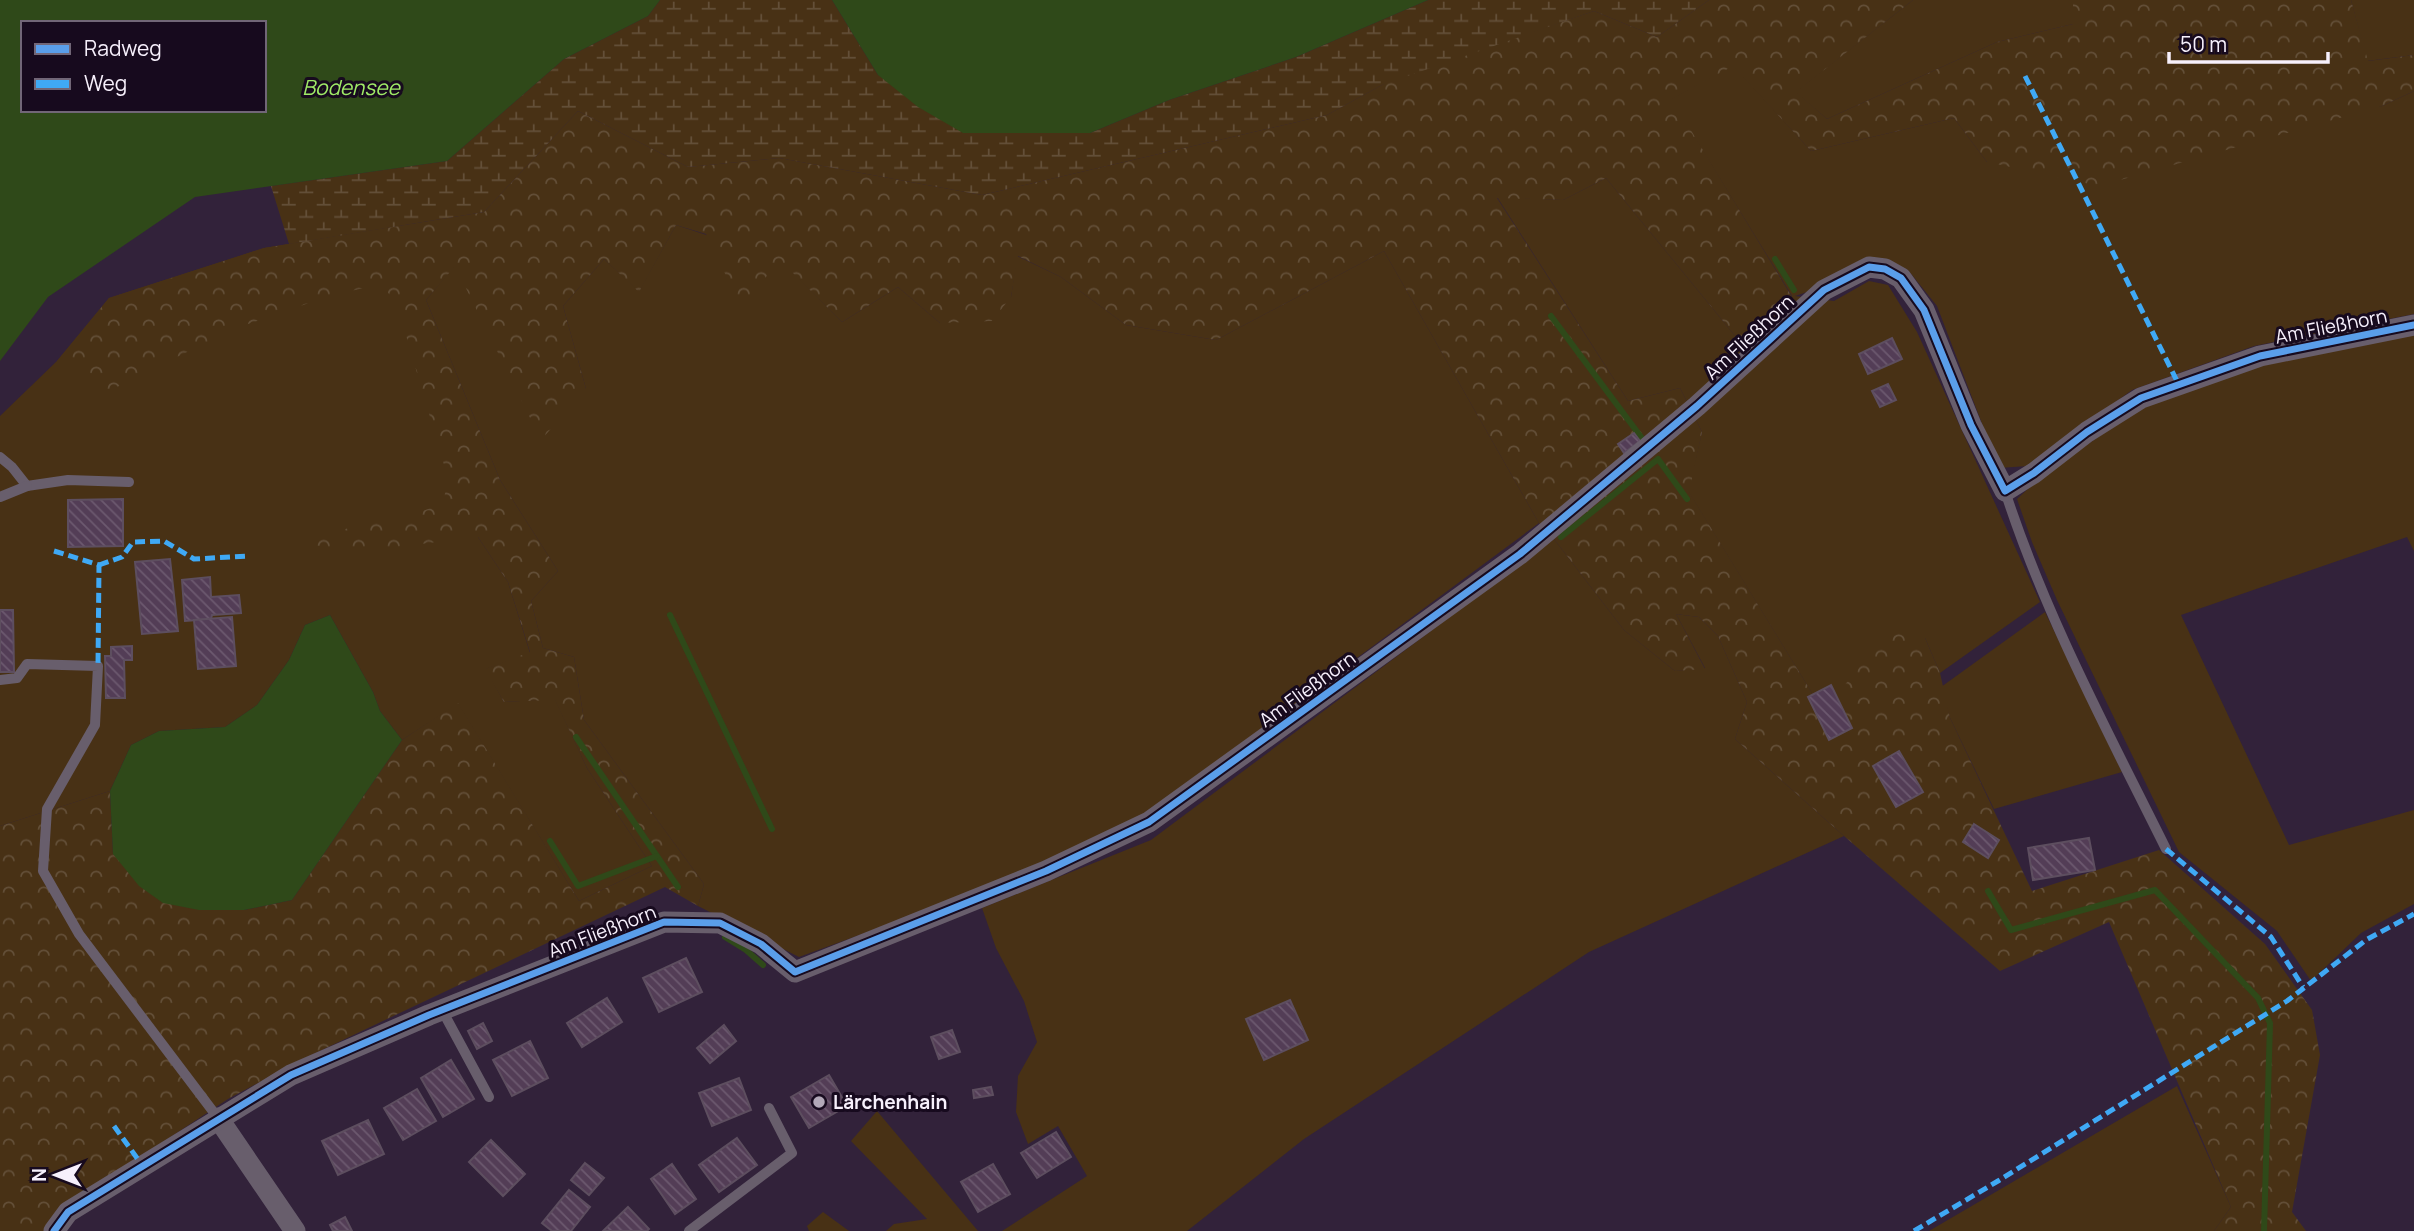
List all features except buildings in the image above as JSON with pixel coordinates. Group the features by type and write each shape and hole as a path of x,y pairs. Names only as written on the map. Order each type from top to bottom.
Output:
{"street":[{"name":"Am Fließhorn","path":"54,1231 68,1212 291,1075 442,1010 664,922 720,923 761,944 795,972 1034,876 1149,822 1520,554 1697,406 1824,290 1868,267 1885,269 1901,278 1924,310 1971,425 2005,491 2034,473 2087,432 2141,398 2260,356 2414,325"},
{"path":"218,1118 295,1231"}],"lane":[{"path":"0,457 27,486"},
{"path":"0,497 27,486 68,480 129,482"},
{"path":"2005,491 2023,548 2090,695 2166,849"},
{"path":"0,680 18,678 27,664 98,666 95,725 47,809 43,871 79,934 218,1118"},
{"path":"442,1010 489,1097"},
{"path":"689,1231 792,1153 769,1108"}],"green space":[{"path":"660,0 832,0 878,75 1090,133 1169,100 1296,57 1428,0 1709,0 1657,37 1594,11 1382,85 1327,115 982,195 779,158 688,167 578,111 484,212 289,244 271,186 447,161 564,59 648,16"},
{"path":"1709,0 1913,0 1796,92 1827,119 1997,42 2073,24 2073,0 2351,0 2368,61 2414,55 2414,91 2382,106 2099,186 1987,162 1954,118 1811,151 1733,66 1672,99 1792,297 1741,343 1606,178 1563,200 1497,198 1628,401 1680,388 1702,432 1689,492 1823,711 1893,627 1925,638 1940,673 1950,718 2032,891 2159,850 2265,944 2312,1010 2320,1055 2292,1212 2306,1231 2214,1231 2231,1207 2109,922 2000,971 1735,739 1747,702 1718,636 1699,617 1676,614 1705,669 1675,671 1624,630 1539,523 1384,251 1216,340 1126,325 1061,277 1018,256 1011,297 992,321 940,323 898,287 842,322 780,260 741,307 706,234 676,225 639,292 604,259 563,306 586,389 541,440 455,266 426,300 500,480 558,571 531,601 543,648 574,657 584,720 704,884 698,906 665,887 305,1058 228,1099 60,1210 46,1231 0,1231 0,826 110,791 113,854 244,910 292,900 402,740 458,703 579,901 652,866 587,768 555,700 504,702 485,669 530,652 508,582 478,537 363,551 303,544 353,527 424,511 444,502 447,475 398,308 387,291 369,287 332,295 231,330 105,393 57,361 109,298 264,248 484,212 578,111 688,167 779,158 982,195 1327,115 1391,80 1594,11 1657,37"},
{"path":"1913,0 2073,0 2073,24 1997,42 1827,119 1795,92"},
{"path":"2351,0 2414,0 2414,55 2367,61"},
{"path":"1733,65 1811,151 1954,118 1987,162 2382,106 2414,91 2414,314 2254,346 2132,390 2028,466 1999,468 1937,306 1908,270 1869,260 1825,286 1795,296 1834,301 1869,281 1888,285 1917,332 2040,602 1940,673 1925,638 1823,711 1688,491 1702,432 1680,388 1628,401 1497,197 1563,200 1606,178 1741,343 1792,296 1671,99"},
{"path":"676,225 780,259 842,322 898,287 940,323 1011,297 1017,256 1061,277 1126,325 1216,340 1384,251 1539,523 1145,815 972,894 799,957 698,906 704,884 584,720 574,657 543,648 531,601 558,571 500,480 426,300 455,265 586,389 563,306 604,259 639,291"},
{"path":"398,226 478,537 508,582 530,653 486,669 504,702 555,699 587,768 652,866 579,901 458,704 402,740 380,711 373,692 330,615 305,625 289,660 257,705 225,727 159,731 131,745 110,791 0,826 0,416 57,361 109,298 264,248"},
{"path":"2414,333 2414,551 2407,537 2181,615 2289,845 2414,810 2414,904 2361,933 2311,981 2277,931 2179,852 2057,600 2017,499 2043,475 2149,402 2262,362"},
{"path":"1554,539 1624,630 1675,671 1705,668 1676,614 1699,617 1718,636 1747,702 1735,739 1844,836 1589,952 1304,1139 1187,1231 1002,1231 1087,1176 1058,1126 1028,1144 1016,1112 1018,1076 1037,1042 1024,1001 996,948 982,908 1151,840"},
{"path":"2045,612 2122,772 1994,809 1950,718 1941,687"},
{"path":"2177,1086 2231,1207 2214,1231 1929,1231"},
{"path":"877,1111 978,1231 886,1231 894,1224 927,1219 851,1141"},
{"path":"823,1212 849,1231 809,1231 807,1226"}],"water":[{"name":"Bodensee","path":"0,0 660,0 648,16 564,59 447,161 195,197 48,297 0,361"},
{"path":"832,0 1428,0 1296,57 1169,100 1090,133 963,133 918,107 878,75"},
{"path":"330,615 373,692 380,711 402,740 292,900 244,910 199,910 163,903 139,886 113,854 110,791 131,745 159,731 225,727 257,705 289,660 305,625"}],"waterway":[{"path":"1775,259 1794,290"},
{"path":"1551,316 1644,441"},
{"path":"1561,537 1658,459 1687,499"},
{"path":"670,615 772,829"},
{"path":"576,737 678,887"},
{"path":"550,841 578,886 657,856"},
{"path":"1988,891 2011,930 2155,890 2258,998 2270,1023 2264,1231"},
{"path":"725,937 763,965"}],"marked path":[{"path":"2025,76 2179,385"},
{"path":"99,565 122,557 133,542 164,541 194,559 249,556"},
{"path":"54,551 99,565 98,666"},
{"path":"2166,849 2271,937 2303,987"},
{"path":"1914,1231 2287,1001 2366,940 2414,914"},
{"path":"114,1126 142,1165"}],"cycle path":[{"path":"54,1231 68,1212 291,1075 429,1015 664,922 720,923 761,944 795,972 1046,871 1149,822 1520,554 1697,406 1824,290 1869,267 1885,269 1901,278 1924,310 1971,425 2005,491 2034,473 2087,432 2141,398 2260,356 2414,325"}],"place":[{"name":"Lärchenhain","path":"819,1102"}]}
